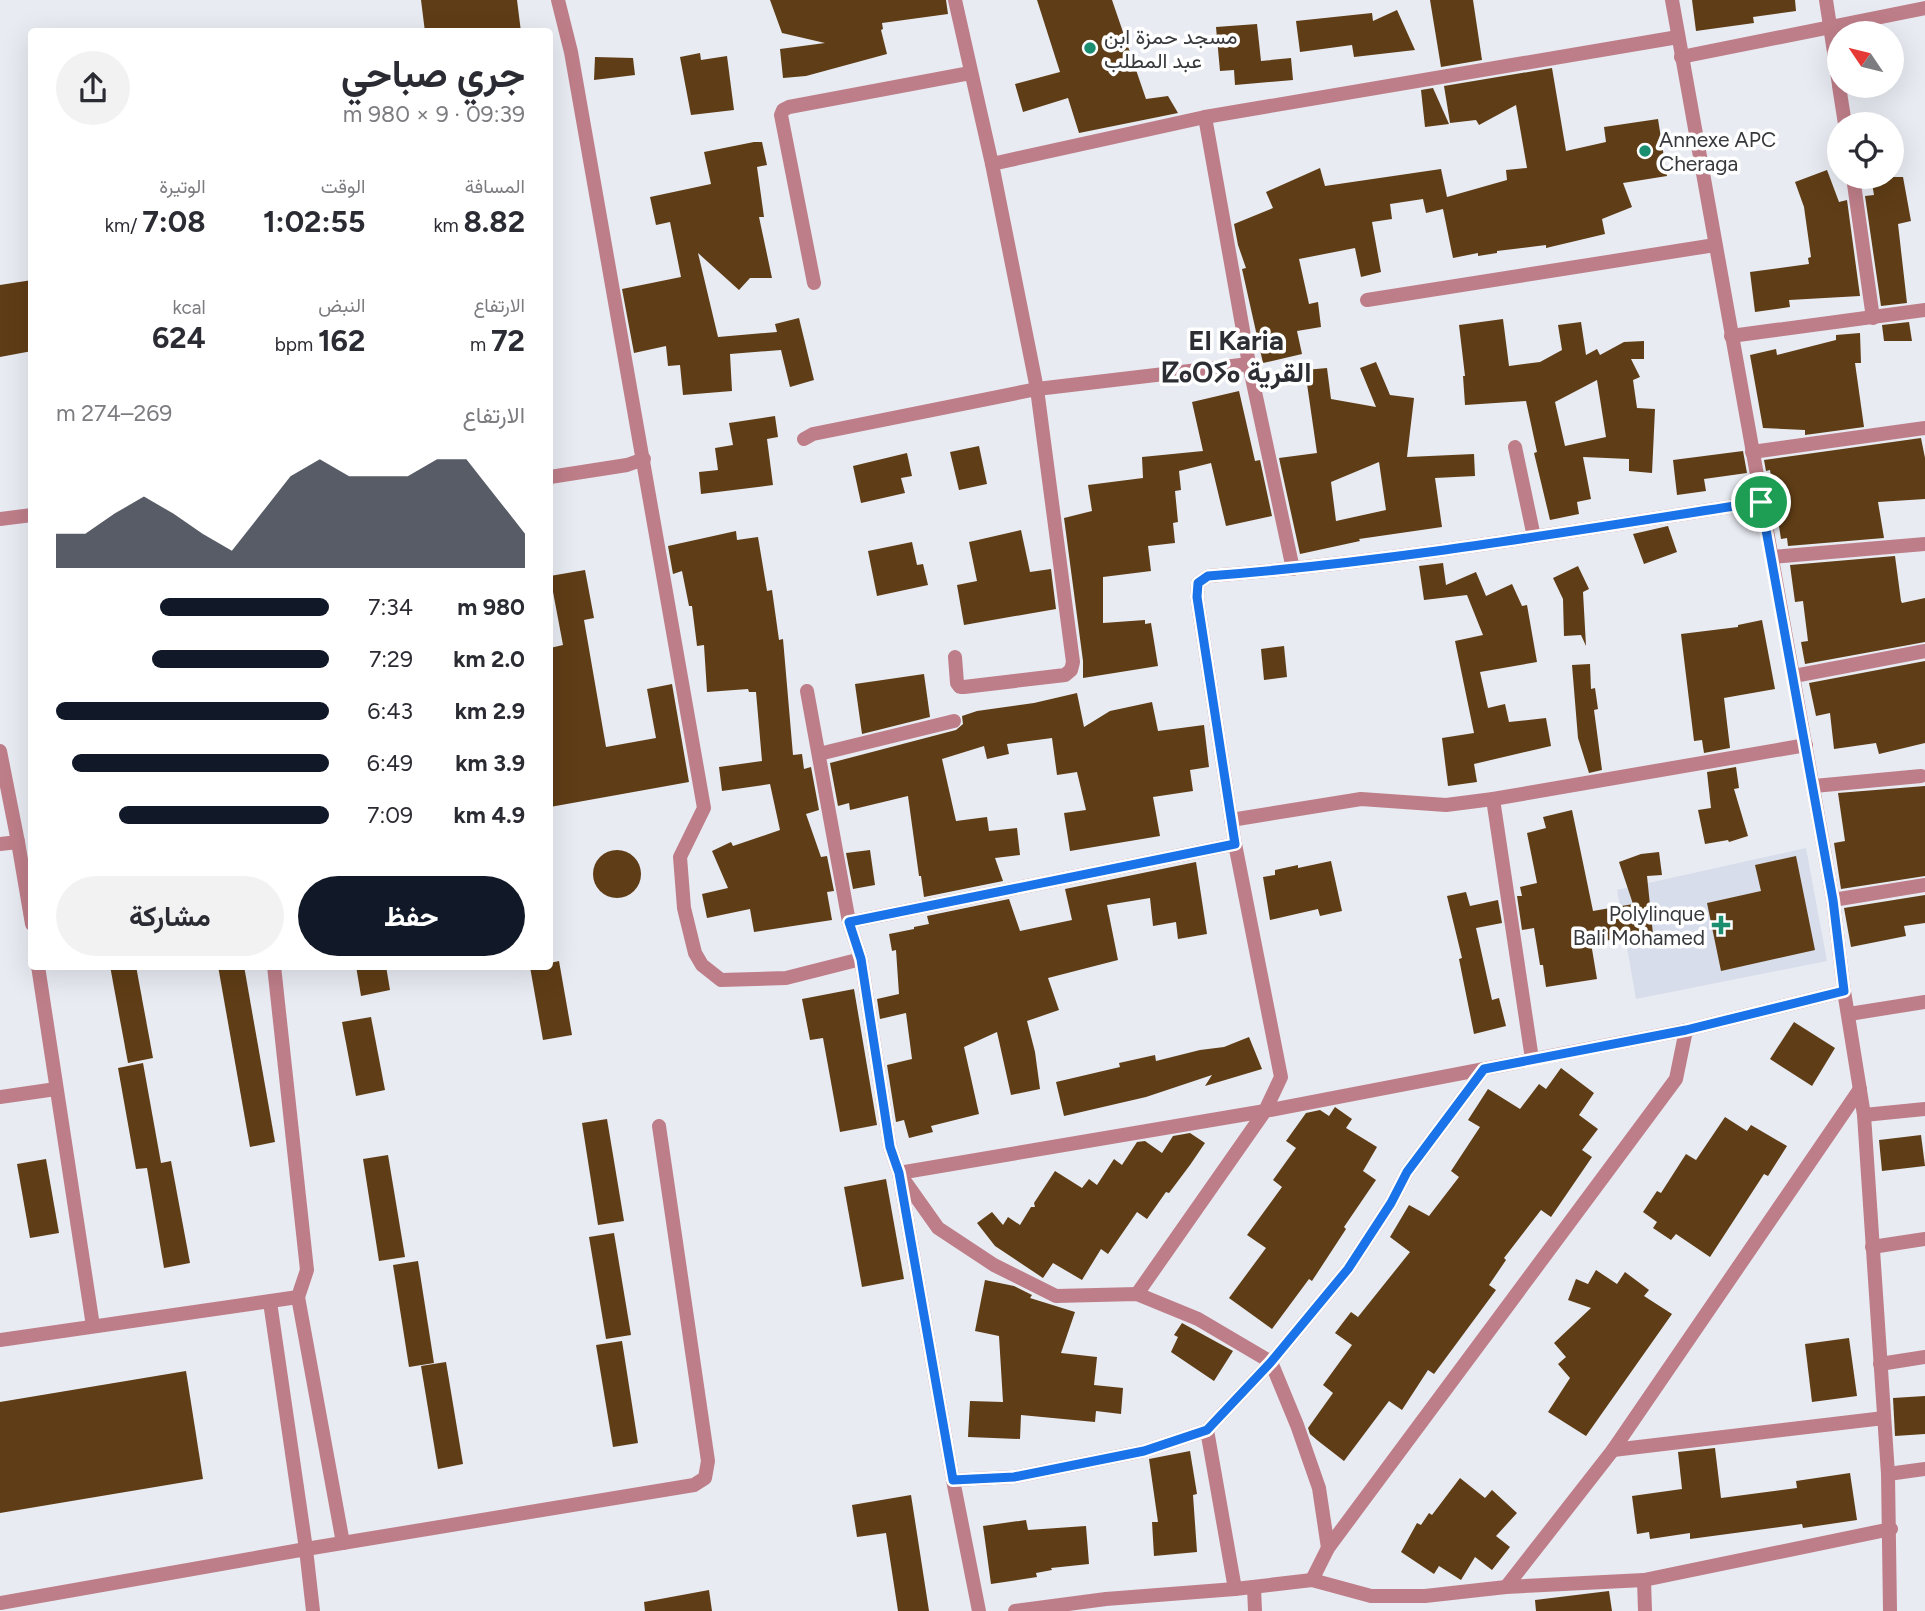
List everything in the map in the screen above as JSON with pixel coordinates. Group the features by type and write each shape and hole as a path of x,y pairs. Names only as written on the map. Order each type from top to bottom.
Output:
{"street":[{"path":"558,0 571,52 704,808 680,857 684,908 695,953 702,965 721,980 786,978 861,959"},
{"path":"955,657 957,683 960,687 1065,675 1072,670 1073,662 1037,389 956,0"},
{"path":"1672,0 1814,786 1864,1115 1891,1529 1890,1611"},
{"path":"1826,0 1830,21"},
{"path":"1853,21 1925,8"},
{"path":"1681,57 1827,26"},
{"path":"992,164 1205,117 1678,37"},
{"path":"814,284 781,115 783,110 970,73"},
{"path":"1205,117 1249,364 1293,569"},
{"path":"1855,189 1873,318"},
{"path":"1367,300 1715,245"},
{"path":"1731,336 1925,310"},
{"path":"804,439 813,434 1037,389 1249,364"},
{"path":"1752,452 1925,428"},
{"path":"1515,447 1534,537"},
{"path":"553,477 627,465 644,459"},
{"path":"1137,1294 1265,1111 1280,1077 1231,820 1197,597 1198,583 1208,576 1293,569 1534,537 1761,502"},
{"path":"0,519 28,516"},
{"path":"1772,557 1925,544"},
{"path":"1794,676 1925,651"},
{"path":"807,691 849,922 861,959 890,1147 899,1173 979,1611"},
{"path":"820,754 954,721"},
{"path":"1231,820 1360,799 1446,805 1493,799 1805,745"},
{"path":"0,751 28,899"},
{"path":"1814,786 1921,776"},
{"path":"1493,799 1532,1059"},
{"path":"0,844 19,842"},
{"path":"849,922 1235,844"},
{"path":"1833,900 1925,885"},
{"path":"39,970 93,1326"},
{"path":"274,970 307,1270 298,1297 343,1543"},
{"path":"899,1173 1265,1111 1484,1069 1686,1030 1844,991"},
{"path":"1849,1014 1925,1002"},
{"path":"1312,1580 1328,1548 1676,1079 1686,1030"},
{"path":"953,1480 1014,1477 1144,1451 1207,1430 1271,1362 1348,1269 1391,1203 1407,1172 1484,1069"},
{"path":"0,1097 56,1089"},
{"path":"1506,1587 1613,1450 1860,1089"},
{"path":"1864,1115 1925,1108"},
{"path":"0,1603 694,1485 705,1478 708,1461 659,1126"},
{"path":"899,1173 938,1228 994,1265 1056,1296 1137,1294 1198,1318 1271,1362 1319,1488 1328,1548"},
{"path":"1872,1247 1925,1239"},
{"path":"0,1340 298,1297"},
{"path":"270,1301 313,1611"},
{"path":"1880,1364 1925,1357"},
{"path":"1613,1450 1884,1418"},
{"path":"1207,1430 1235,1589"},
{"path":"1888,1474 1925,1469"},
{"path":"1015,1611 1107,1605 1312,1580 1371,1596 1425,1596 1506,1587 1644,1580 1891,1529"},
{"path":"1644,1580 1645,1611"},
{"path":"1254,1587 1255,1611"}],"shaded area":[{"name":"Polylinque Bali Mohamed","path":"1806,848 1827,961 1636,999 1617,890"}],"building":[{"path":"421,0 517,0 520,28 424,28"},
{"path":"770,0 946,0 948,14 882,23 881,30 887,54 806,76 783,78 780,49 825,43 782,33"},
{"name":"مسجد حمزة ابن عبد المطلب","path":"1037,0 1112,0 1146,99 1168,96 1178,113 1079,133 1068,98 1023,112 1015,84 1060,72"},
{"path":"1430,0 1473,0 1482,60 1441,67"},
{"path":"1692,0 1795,0 1796,11 1753,17 1754,23 1696,31"},
{"path":"1397,10 1415,50 1354,57 1352,45 1300,52 1296,21 1372,13 1373,21"},
{"path":"1257,24 1261,61 1291,58 1293,80 1235,85 1234,70 1220,71 1216,27"},
{"path":"700,53 701,60 727,56 734,110 691,115 680,57"},
{"path":"595,57 633,58 635,75 594,80"},
{"path":"1552,68 1566,151 1606,142 1604,127 1658,119 1667,176 1623,183 1632,207 1602,219 1605,234 1546,248 1546,245 1478,256 1478,253 1453,258 1443,209 1426,213 1423,199 1390,204 1392,219 1372,222 1381,272 1361,277 1355,248 1299,259 1309,304 1318,302 1321,327 1297,331 1302,354 1263,363 1242,269 1246,268 1234,224 1273,208 1266,192 1320,168 1325,186 1441,169 1447,197 1507,180 1506,170 1527,168 1516,105 1479,125 1476,120 1450,123 1444,86"},
{"path":"1433,88 1449,124 1425,127 1421,90"},
{"path":"762,142 767,165 757,167 764,217 759,217 772,278 750,278 739,290 698,253 718,337 777,332 775,324 799,318 814,380 790,387 781,350 730,354 732,391 683,395 680,365 668,366 666,346 634,353 622,289 681,277 670,222 656,225 650,197 711,184 704,152"},
{"path":"1827,170 1827,189 1834,189 1839,202 1847,200 1860,296 1789,300 1790,307 1755,312 1750,272 1809,264 1808,258 1811,257 1804,207 1795,182"},
{"path":"1904,182 1911,221 1898,224 1907,303 1881,306 1865,196 1874,195 1873,189 1904,189"},
{"path":"28,281 28,352 0,357 0,285"},
{"path":"1503,319 1509,366 1540,362 1562,350 1558,325 1581,322 1586,355 1597,349 1600,355 1624,342 1644,341 1644,359 1631,359 1640,377 1633,380 1637,408 1655,409 1652,473 1629,471 1629,459 1583,457 1591,499 1577,502 1579,514 1550,520 1534,453 1537,452 1526,401 1465,405 1465,376 1459,325","holes":["1597,380 1606,437 1565,446 1555,402"]},
{"path":"1909,322 1912,341 1884,341 1882,325"},
{"path":"1860,333 1861,363 1855,363 1864,427 1805,435 1805,430 1763,428 1750,355 1776,349 1777,355 1836,340 1836,335"},
{"path":"1376,362 1390,395 1414,398 1407,457 1474,454 1475,476 1435,478 1442,527 1359,539 1360,541 1300,554 1279,458 1317,453 1305,370 1327,368 1331,399 1376,407 1360,368","holes":["1379,462 1386,510 1336,521 1331,482"]},
{"path":"1239,391 1255,461 1260,460 1272,516 1226,526 1211,463 1179,471 1181,490 1175,491 1178,522 1173,523 1175,543 1148,546 1151,571 1103,577 1103,623 1145,620 1145,624 1151,623 1158,666 1083,678 1064,518 1092,511 1088,485 1143,478 1142,457 1203,451 1192,402"},
{"path":"775,416 778,437 767,439 773,485 701,494 699,472 718,470 715,448 733,445 729,423"},
{"path":"1921,438 1925,458 1925,499 1878,502 1884,538 1788,546 1787,538 1781,539 1770,470 1766,471 1764,460"},
{"path":"979,446 987,484 959,490 950,452"},
{"path":"1743,451 1747,473 1704,479 1706,491 1677,495 1673,460"},
{"path":"907,453 912,476 901,478 905,493 861,503 853,466"},
{"path":"1668,526 1677,552 1644,564 1633,534"},
{"path":"1021,530 1030,572 1051,569 1056,609 964,625 957,585 977,581 969,542"},
{"path":"736,531 737,540 758,537 767,591 772,590 779,640 783,639 793,755 802,754 804,769 811,767 819,810 806,814 821,857 827,856 834,891 827,892 832,920 754,932 750,909 707,918 702,894 728,888 712,851 731,842 733,846 780,830 770,784 722,791 719,767 762,761 756,692 749,692 748,689 707,692 704,645 697,646 692,606 689,606 682,571 673,574 668,546"},
{"path":"912,542 917,565 923,564 928,585 877,596 868,551"},
{"path":"1895,556 1902,603 1925,598 1925,642 1805,664 1801,642 1808,641 1803,601 1795,602 1790,565"},
{"path":"1443,563 1446,585 1476,572 1486,596 1512,584 1522,606 1527,605 1537,662 1480,672 1488,708 1505,704 1509,722 1546,718 1551,746 1474,764 1477,782 1448,786 1442,738 1474,733 1455,641 1483,635 1467,595 1424,600 1419,566"},
{"path":"1578,566 1589,589 1583,592 1586,646 1581,635 1564,636 1563,599 1553,578"},
{"path":"585,570 594,618 584,620 606,747 656,738 647,689 672,684 689,782 553,806 553,647 563,645 553,592 553,575"},
{"path":"1762,620 1775,689 1724,698 1730,748 1704,753 1702,740 1694,741 1681,634 1738,627"},
{"path":"1284,646 1287,677 1264,680 1261,649"},
{"path":"1925,661 1925,743 1879,754 1876,743 1834,749 1830,713 1816,716 1809,683"},
{"path":"1590,664 1591,689 1595,688 1598,709 1594,710 1602,770 1589,773 1578,738 1572,665"},
{"path":"924,674 930,717 862,734 855,684"},
{"path":"1077,693 1084,727 1110,711 1152,702 1158,731 1204,725 1209,767 1190,770 1193,791 1153,797 1160,836 1070,851 1064,813 1086,810 1077,772 1057,775 1052,738 1007,744 1009,754 987,759 984,746 942,759 956,821 987,817 989,831 1017,828 1020,855 995,858 1003,881 924,897 908,796 850,810 849,803 838,806 830,763 956,730 963,724 962,716 977,711 1034,703"},
{"path":"1736,767 1739,788 1734,789 1748,836 1729,842 1705,844 1698,810 1711,808 1707,772"},
{"path":"1925,786 1925,876 1841,889 1834,843 1845,841 1838,793"},
{"path":"1572,810 1593,911 1633,904 1619,862 1641,854 1659,852 1662,875 1647,876 1654,944 1646,945 1640,927 1642,935 1591,943 1597,979 1546,987 1534,928 1522,930 1517,896 1522,896 1520,887 1537,883 1527,833 1546,828 1543,817"},
{"path":"617,850 634,857 641,874 634,891 617,898 600,891 593,874 600,857"},
{"path":"870,850 875,885 853,889 846,853"},
{"path":"1796,856 1815,950 1721,971 1707,903 1761,891 1755,865"},
{"path":"1331,861 1342,911 1320,916 1318,909 1270,920 1263,877 1275,875 1275,870"},
{"path":"1196,862 1207,934 1178,939 1176,922 1153,926 1150,898 1107,905 1118,960 1048,978 1059,1010 1027,1021 1040,1089 1011,1095 997,1032 964,1047 979,1114 931,1126 933,1132 909,1138 904,1120 896,1122 887,1065 912,1059 906,1013 880,1019 877,999 899,994 896,950 892,951 889,934 929,924 927,916 1009,899 1020,931 1072,920 1065,889"},
{"path":"1466,892 1470,906 1498,900 1502,923 1476,928 1492,1000 1499,998 1506,1026 1474,1034 1459,959 1462,958 1447,896"},
{"path":"1925,895 1925,923 1904,926 1906,936 1851,947 1844,908"},
{"path":"559,961 572,1035 543,1040 531,970 553,970 553,962"},
{"path":"111,970 137,970 153,1058 128,1063"},
{"path":"219,970 245,970 275,1142 250,1147"},
{"path":"357,970 387,970 390,990 361,996"},
{"path":"854,989 877,1125 840,1132 823,1038 810,1040 802,999"},
{"path":"371,1017 385,1090 356,1096 342,1022"},
{"path":"1794,1022 1835,1048 1812,1086 1770,1059"},
{"path":"1249,1037 1262,1069 1205,1086 1212,1075 1146,1097 1064,1116 1056,1082 1120,1067 1119,1063 1155,1055 1156,1061 1224,1047"},
{"path":"143,1063 161,1163 171,1161 190,1263 164,1268 147,1168 136,1169 118,1068"},
{"path":"1561,1068 1594,1093 1579,1115 1598,1129 1582,1150 1592,1157 1551,1217 1541,1210 1504,1258 1506,1260 1489,1285 1496,1290 1434,1374 1428,1370 1402,1410 1389,1401 1344,1461 1310,1434 1308,1428 1333,1393 1323,1385 1352,1345 1335,1333 1351,1312 1358,1317 1410,1252 1390,1237 1409,1205 1429,1216 1459,1177 1451,1171 1480,1127 1468,1120 1488,1089 1520,1109 1539,1084 1546,1089"},
{"path":"1335,1107 1352,1119 1346,1128 1377,1147 1363,1171 1376,1180 1312,1281 1309,1279 1272,1329 1229,1298 1266,1248 1247,1235 1282,1187 1273,1180 1296,1148 1286,1141 1306,1113 1320,1110 1329,1116"},
{"path":"1725,1117 1747,1131 1751,1125 1787,1146 1768,1176 1764,1174 1710,1257 1676,1234 1671,1240 1653,1228 1657,1222 1643,1212 1657,1191 1661,1193 1686,1154 1696,1160"},
{"path":"607,1119 624,1221 598,1225 582,1123"},
{"path":"1190,1133 1205,1143 1190,1165 1147,1219 1137,1212 1108,1254 1101,1249 1082,1280 1053,1263 1043,1278 995,1246 977,1223 992,1212 1003,1225 1008,1217 1020,1225 1031,1207 1035,1207 1034,1203 1055,1171 1082,1188 1089,1179 1097,1185 1114,1159 1122,1165 1137,1142 1145,1141 1162,1153 1173,1136"},
{"path":"1921,1135 1925,1166 1882,1171 1879,1140"},
{"path":"388,1155 405,1257 379,1261 363,1159"},
{"path":"46,1159 59,1233 30,1238 17,1164"},
{"path":"886,1179 904,1279 862,1287 844,1187"},
{"path":"614,1233 631,1335 606,1339 589,1237"},
{"path":"418,1261 434,1363 409,1367 393,1265"},
{"path":"1596,1270 1617,1284 1625,1272 1649,1290 1644,1296 1672,1314 1586,1436 1548,1412 1570,1378 1558,1364 1566,1357 1554,1343 1591,1308 1568,1300 1576,1279 1588,1284"},
{"path":"985,1280 1014,1286 1032,1295 1030,1298 1075,1312 1061,1353 1097,1357 1094,1385 1123,1388 1121,1414 1096,1411 1095,1422 1021,1415 1020,1439 968,1437 970,1401 1003,1402 999,1336 975,1331"},
{"path":"1182,1323 1233,1351 1214,1381 1171,1352 1178,1337 1174,1335"},
{"path":"1849,1338 1857,1396 1812,1402 1805,1344"},
{"path":"622,1341 638,1443 613,1447 596,1345"},
{"path":"446,1362 463,1464 438,1469 421,1366"},
{"path":"186,1371 203,1479 0,1513 0,1402"},
{"path":"1925,1396 1925,1434 1895,1436 1893,1398"},
{"path":"1715,1448 1721,1498 1797,1488 1796,1481 1850,1473 1857,1520 1803,1528 1802,1524 1690,1539 1690,1533 1650,1539 1649,1532 1637,1534 1632,1496 1682,1489 1678,1452"},
{"path":"1190,1451 1197,1494 1193,1495 1197,1552 1154,1556 1152,1522 1158,1522 1149,1459"},
{"path":"1460,1478 1485,1498 1492,1490 1517,1513 1496,1536 1510,1547 1492,1570 1475,1557 1461,1580 1439,1566 1434,1574 1401,1552 1417,1523 1421,1525 1429,1513 1432,1515"},
{"path":"911,1495 929,1611 898,1611 886,1533 857,1537 852,1505"},
{"path":"1026,1520 1028,1530 1086,1526 1089,1564 1051,1568 1052,1570 1036,1573 1037,1577 991,1584 983,1526"},
{"path":"709,1590 712,1611 645,1611 644,1602"},
{"path":"1609,1591 1612,1611 1536,1611 1535,1600"}],"place":[{"name":"مسجد حمزة ابن عبد المطلب","path":"1090,48"},
{"name":"Annexe APC Cheraga","path":"1645,151"},
{"name":"Polylinque Bali Mohamed","path":"1721,925"}],"district":[{"name":"El Karia ⵇⴰⵔⵢⴰ القرية","path":"1236,356"}],"route":[{"path":"1761,502 1833,900 1844,991 1686,1030 1484,1069 1407,1172 1391,1203 1348,1269 1271,1362 1207,1430 1144,1451 1014,1477 953,1480 899,1173 890,1147 861,959 849,922 1235,844 1197,597 1198,583 1208,576 1293,569 1534,537 1761,502"}]}
